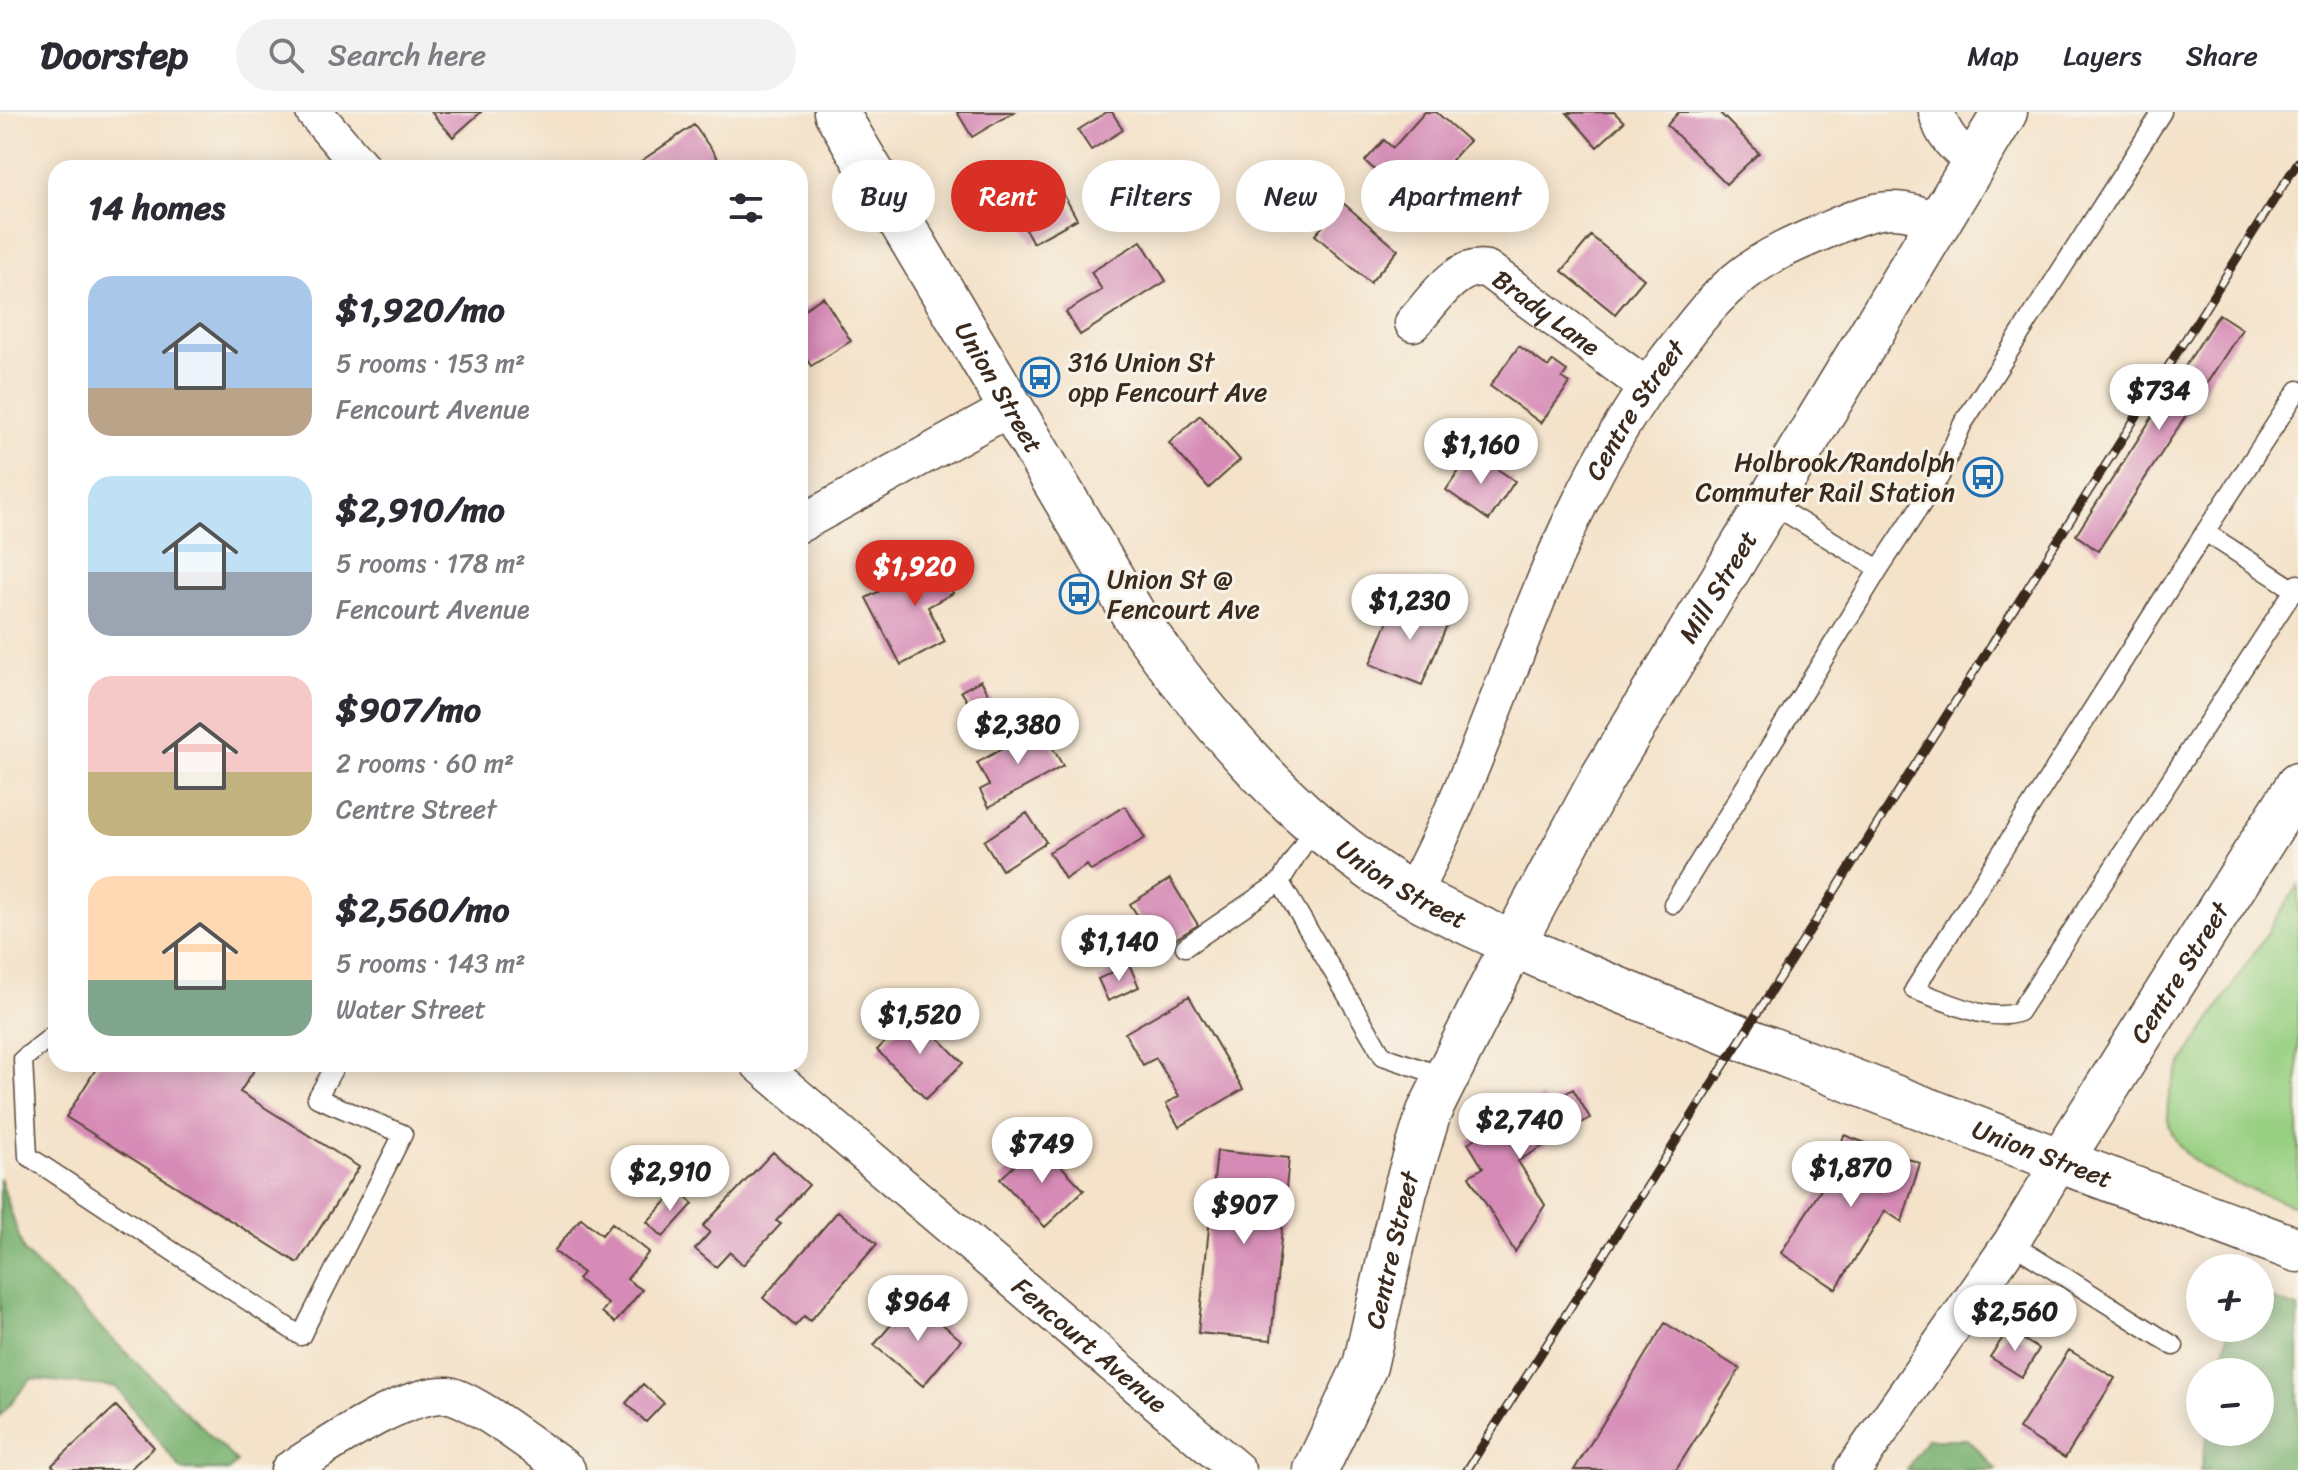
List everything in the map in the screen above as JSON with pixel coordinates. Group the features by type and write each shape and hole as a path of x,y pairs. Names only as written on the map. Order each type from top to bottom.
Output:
{"main road":[{"name":"Union Street","path":"836,112 1135,617 1186,689 1245,758 1315,825 1412,894 1513,944 1596,980 2060,1162 2298,1250"},
{"name":"Mill Street","path":"1513,944 1601,780 1771,504 2005,112"},
{"name":"Centre Street","path":"2060,1162 2298,785"},
{"name":"Centre Street","path":"1316,1470 1365,1366 1414,1155 1445,1077 1513,944"}],"street":[{"path":"314,112 355,160"},
{"path":"1937,112 1941,129 1956,149 1975,163"},
{"name":"Centre Street","path":"1412,894 1458,803 1558,544 1611,441 1646,386 1718,297 1745,273 1773,255 1877,211 1906,208 1940,223"},
{"name":"Brady Lane","path":"1413,323 1463,271 1475,266 1487,269 1646,386"},
{"path":"808,520 1010,408"},
{"name":"Fencourt Avenue","path":"768,1072 1237,1470"},
{"path":"1853,1470 2011,1243 2060,1162"},
{"path":"289,1470 407,1402 450,1395 507,1426 567,1470"}],"lane":[{"path":"1673,904 1879,569 1940,476 1962,425 2162,112"},
{"path":"2205,532 2297,588 2019,1012 2009,1016 1985,1014 1914,990 2205,532 2298,390"},
{"path":"1771,504 1879,569"},
{"path":"1185,947 1280,882 1315,825"},
{"path":"1280,882 1383,1056 1445,1077"},
{"path":"48,1039 23,1059 28,1156 301,1336 403,1134 317,1098 332,1072"},
{"path":"2011,1243 2174,1346"}],"green space":[{"path":"2298,885 2298,1207 2244,1187 2195,1161 2178,1143 2168,1121 2169,1094 2183,1062"},
{"path":"0,1178 24,1252 237,1462 229,1470 182,1470 116,1387 31,1379 0,1416"},
{"path":"2274,1300 2298,1308 2298,1470 2200,1470 2205,1446 2274,1446 2274,1358 2223,1358 2226,1342 2274,1342"},
{"path":"1926,1439 1967,1439 1997,1470 1907,1470"}],"building":[{"path":"431,112 481,112 453,137"},
{"path":"957,112 1014,112 972,137"},
{"path":"1112,112 1123,130 1091,150 1078,130"},
{"path":"1425,112 1436,112 1469,141 1452,160 1366,160 1384,140 1393,148"},
{"path":"1614,112 1624,122 1597,147 1567,113"},
{"path":"1679,112 1719,112 1759,153 1726,184 1667,125"},
{"path":"694,125 719,160 643,160"},
{"path":"1066,199 1077,219 1066,225"},
{"path":"1345,205 1361,218 1361,232 1377,232 1398,250 1370,283 1315,235 1318,232 1345,232"},
{"path":"1027,232 1053,232 1033,243"},
{"path":"1591,236 1644,279 1615,314 1562,271"},
{"path":"1141,241 1166,281 1080,335 1066,312 1102,290 1091,272"},
{"path":"823,297 851,341 811,366 808,361 808,307"},
{"path":"2219,314 2242,329 2098,551 2076,535"},
{"path":"1519,346 1548,367 1553,361 1567,371 1562,378 1570,383 1541,423 1490,386"},
{"path":"1200,415 1240,460 1209,488 1169,443"},
{"path":"1472,452 1515,481 1489,520 1446,490"},
{"path":"953,553 965,577 949,585 953,593 928,607 945,642 901,665 866,598"},
{"path":"1397,599 1449,620 1422,685 1370,664"},
{"path":"981,680 995,706 977,717 961,691"},
{"path":"1041,727 1063,766 989,807 980,790 989,785 977,763"},
{"path":"1125,806 1145,838 1091,871 1087,865 1065,879 1049,852"},
{"path":"1027,813 1046,842 1002,870 984,841"},
{"path":"1170,879 1198,925 1143,959 1129,937 1145,927 1130,904"},
{"path":"1129,964 1139,987 1108,1001 1098,979"},
{"path":"1189,996 1243,1089 1179,1127 1166,1104 1179,1096 1156,1058 1143,1065 1125,1033"},
{"path":"914,1013 963,1063 926,1099 877,1050"},
{"path":"94,1072 253,1072 240,1092 359,1167 298,1263 66,1117"},
{"path":"1573,1089 1590,1118 1518,1161 1545,1205 1515,1252 1469,1176 1483,1168 1468,1143 1542,1097 1546,1105"},
{"path":"1844,1135 1920,1163 1902,1222 1885,1211 1836,1289 1781,1253 1832,1172"},
{"path":"1039,1143 1084,1190 1045,1227 1000,1179"},
{"path":"1217,1151 1289,1158 1271,1340 1198,1333"},
{"path":"773,1152 809,1185 776,1221 781,1224 743,1265 730,1252 716,1267 695,1249 710,1232 703,1226"},
{"path":"678,1189 693,1204 663,1237 647,1222"},
{"path":"838,1211 877,1244 810,1321 804,1316 795,1326 763,1298"},
{"path":"581,1218 602,1235 612,1223 649,1252 627,1279 642,1290 615,1323 602,1312 608,1304 578,1279 583,1273 554,1251"},
{"path":"913,1299 961,1340 923,1386 874,1345"},
{"path":"1665,1323 1740,1369 1676,1470 1574,1470"},
{"path":"2008,1330 2039,1349 2022,1377 1990,1357"},
{"path":"2069,1350 2115,1378 2065,1458 2019,1429"},
{"path":"643,1384 664,1403 646,1422 626,1403"},
{"path":"116,1406 154,1447 129,1470 57,1470 52,1465"}],"railway":[{"path":"1467,1470 2298,162"}],"place":[{"name":"316 Union St opp Fencourt Ave","path":"1040,377"},
{"name":"Holbrook/Randolph Commuter Rail Station","path":"1983,477"},
{"name":"Union St @ Fencourt Ave","path":"1079,594"}]}
